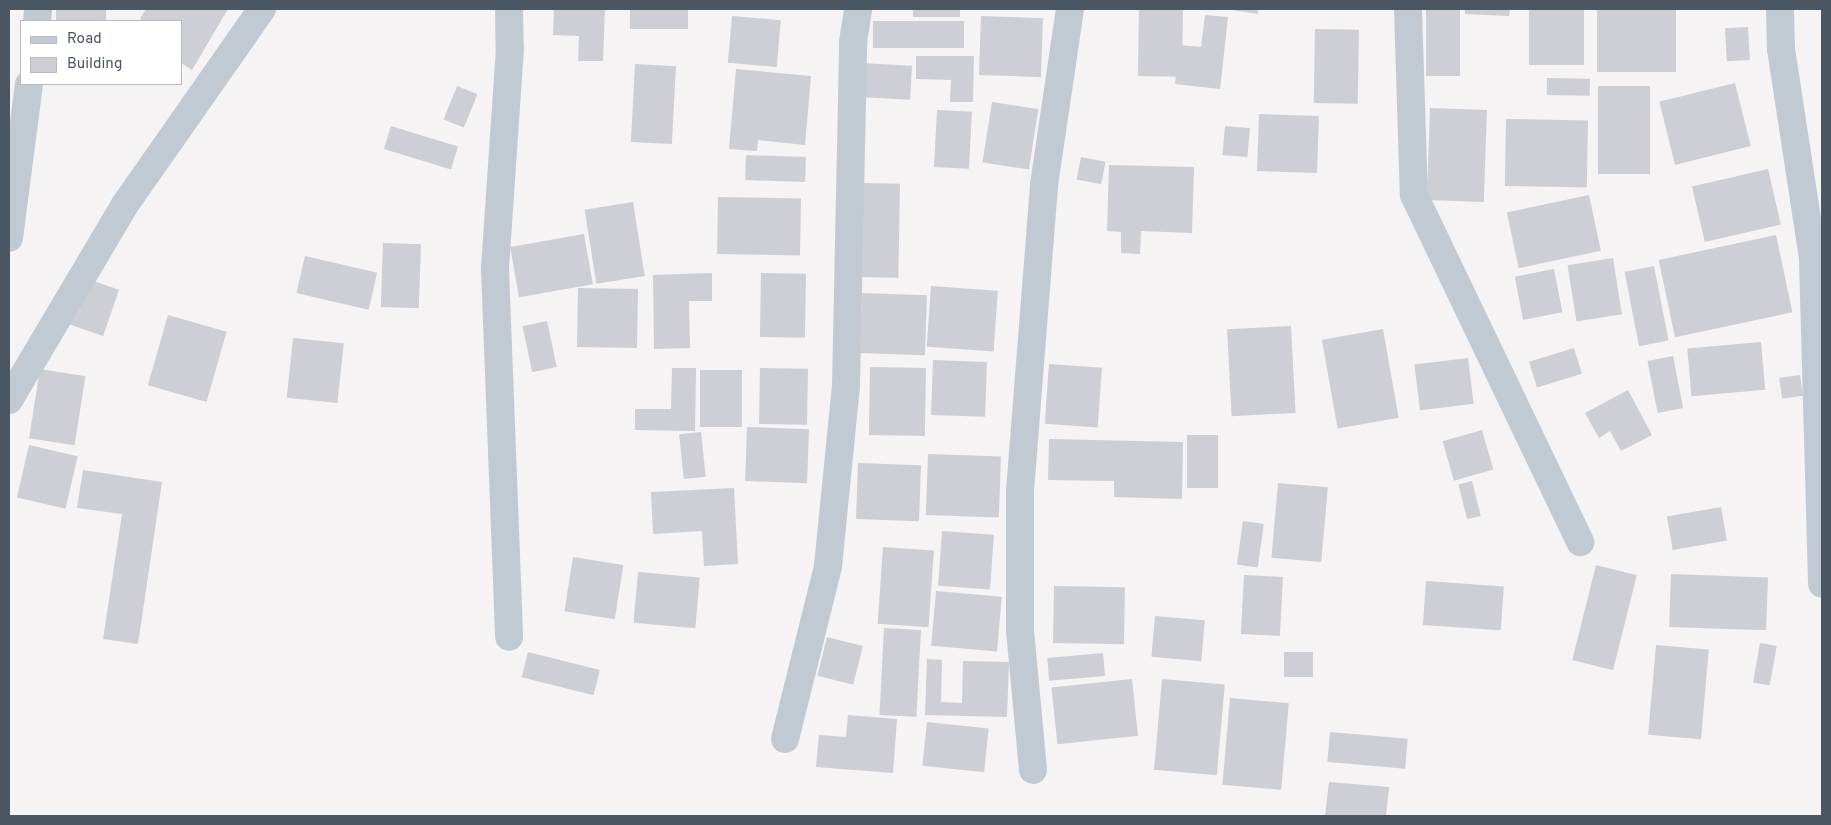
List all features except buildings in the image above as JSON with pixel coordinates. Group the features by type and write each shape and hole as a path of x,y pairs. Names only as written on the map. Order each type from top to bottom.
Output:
{"street":[{"path":"9,400 124,206 262,9"},
{"path":"509,9 510,48 495,269 509,637"},
{"path":"785,739 828,566 846,386 853,42 858,9"},
{"path":"1033,770 1020,631 1020,491 1044,185 1070,9"},
{"path":"1408,9 1414,195 1580,542"},
{"path":"1780,9 1781,49 1813,260 1822,584"},
{"path":"9,238 29,85"}]}
